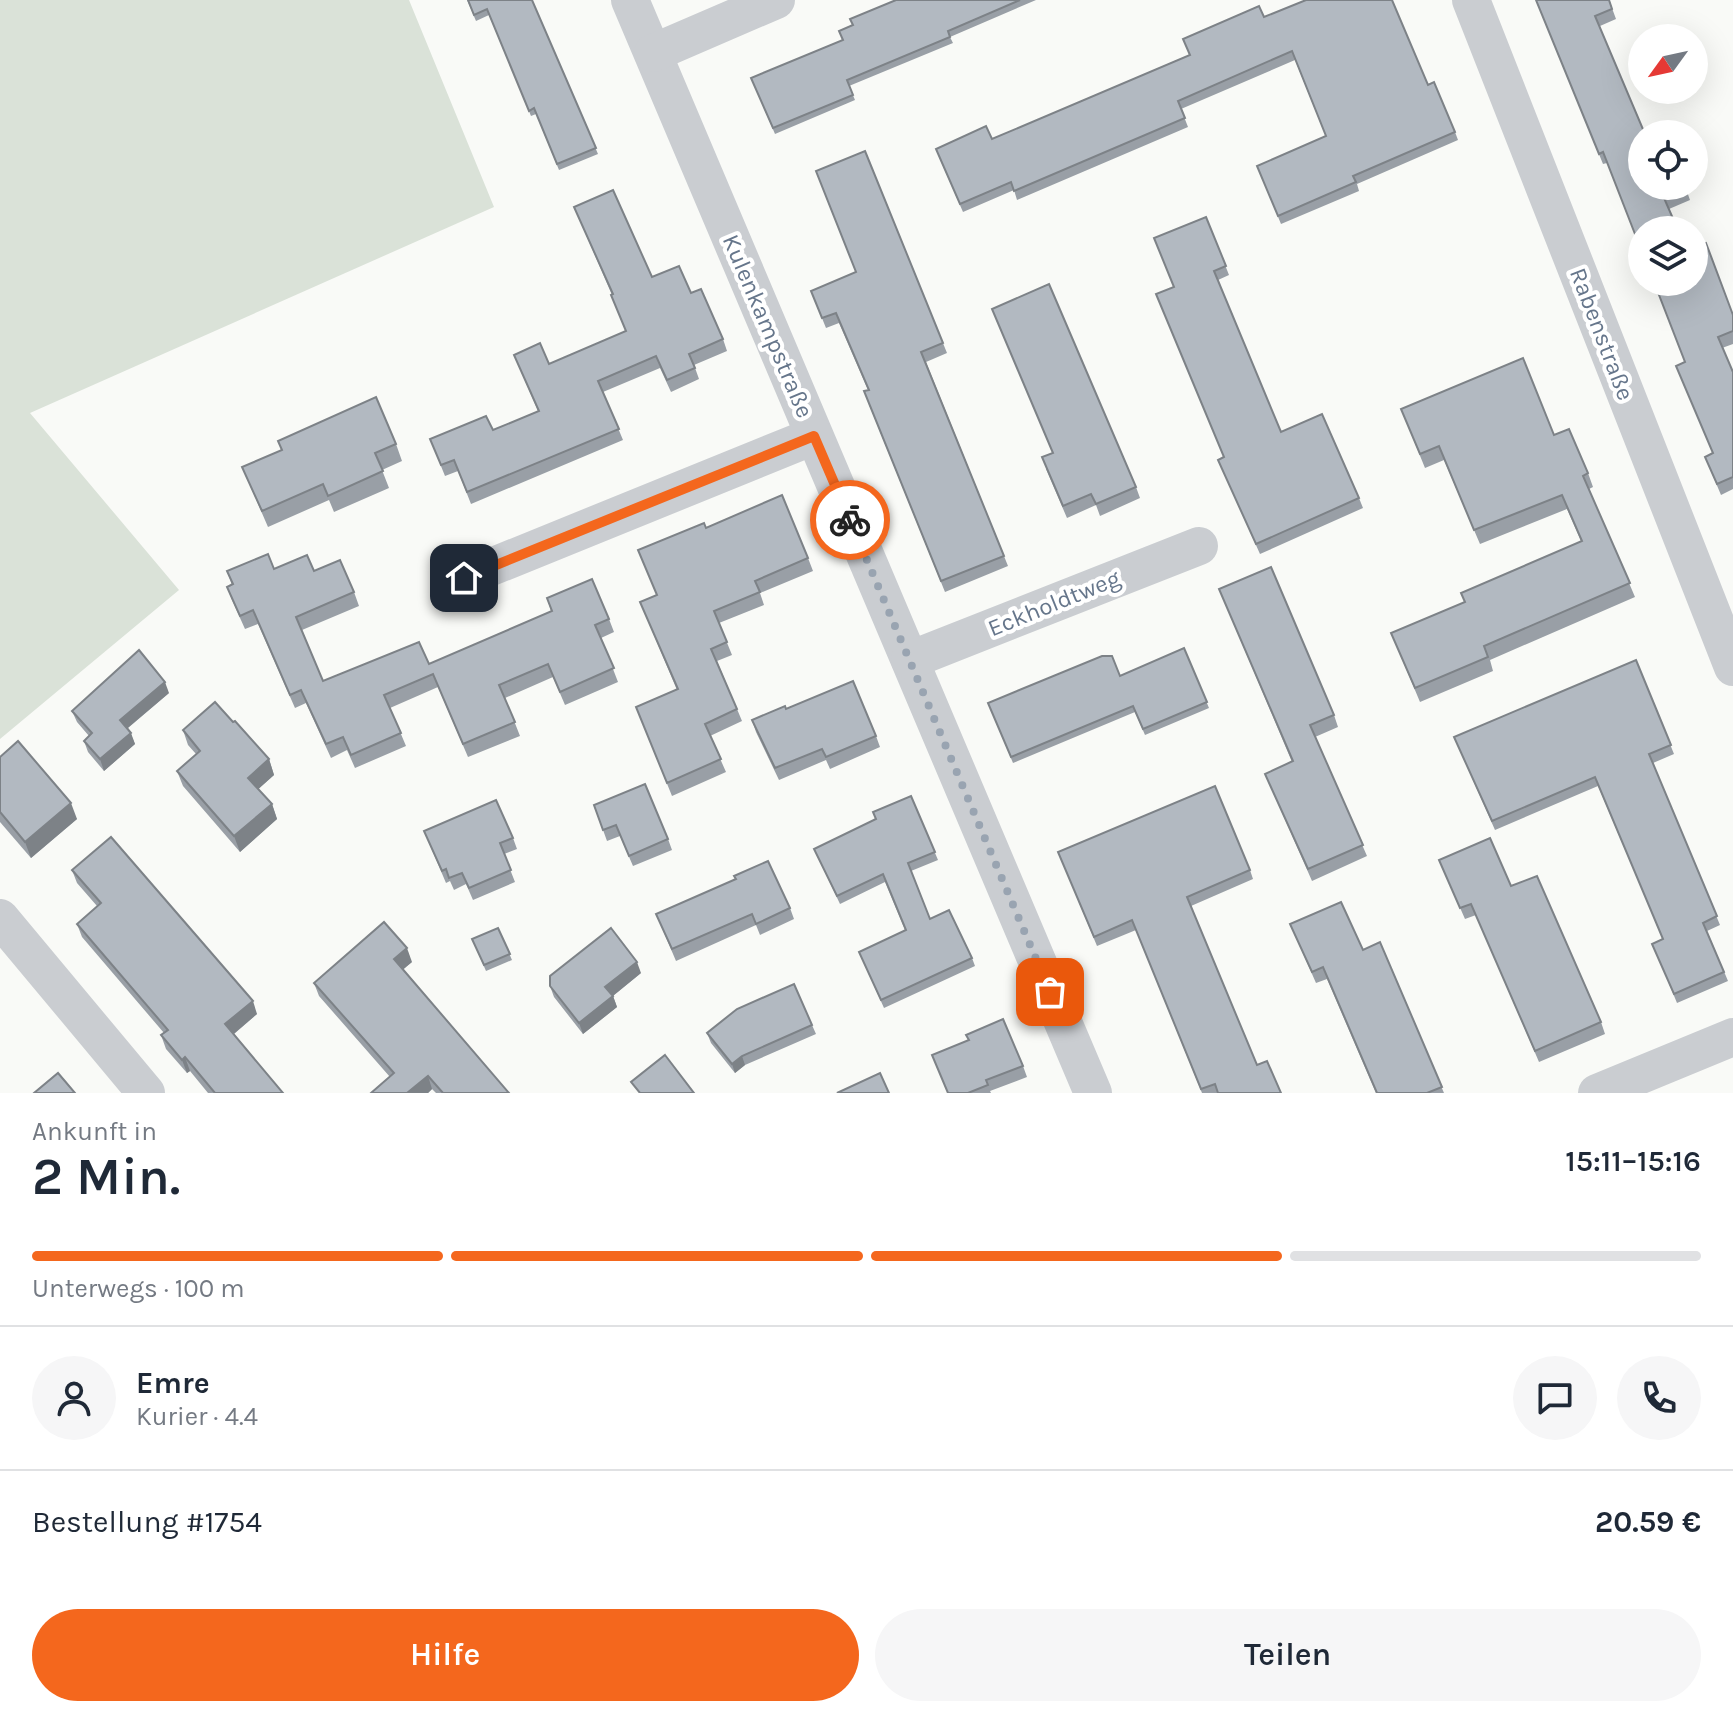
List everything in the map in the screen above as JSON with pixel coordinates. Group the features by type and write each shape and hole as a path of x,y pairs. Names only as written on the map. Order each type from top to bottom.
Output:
{"street":[{"name":"Kulenkampstraße","path":"630,0 1093,1093"},
{"path":"653,53 776,0"},
{"name":"Rabenstraße","path":"1471,0 1733,667"},
{"path":"464,578 814,436"},
{"name":"Eckholdtweg","path":"910,660 1199,546"},
{"path":"0,918 146,1093"},
{"path":"1597,1093 1733,1037"}],"shaded area":[{"path":"0,0 409,0 494,207 30,413 179,590 0,739"}],"building":[{"path":"468,0 532,0 596,148 557,164 534,108 529,111 487,9 474,15"},
{"path":"896,0 1020,0 948,31 950,37 847,80 853,95 773,128 751,78 843,40 839,31 853,25 850,19"},
{"path":"1306,0 1392,0 1428,85 1434,82 1455,132 1353,176 1356,182 1278,216 1257,166 1326,136 1292,51 1178,101 1185,118 1014,191 1011,182 960,204 936,149 986,126 992,139 1190,55 1183,39 1259,6 1264,17"},
{"path":"1536,0 1609,0 1612,9 1595,16 1628,94 1628,104 1632,104 1639,120 1628,120 1628,200 1665,200 1672,216 1628,216 1603,152 1599,154"},
{"path":"865,151 943,343 921,352 1004,556 941,581 864,391 869,390 836,313 822,318 811,291 856,272 816,171"},
{"path":"613,190 652,277 679,266 691,293 701,289 723,339 689,354 695,368 667,380 656,356 598,381 619,429 467,492 454,460 441,465 430,439 486,416 493,430 539,411 514,355 540,343 549,364 626,331 574,207"},
{"path":"1206,217 1226,266 1214,271 1281,432 1322,414 1359,498 1256,544 1218,460 1224,457 1156,294 1174,287 1154,238"},
{"path":"1708,248 1733,315 1733,331 1718,337 1733,372 1733,477 1717,484 1705,457 1713,453 1676,366 1685,362 1659,296 1708,296"},
{"path":"1049,284 1136,487 1096,504 1091,494 1063,506 1042,457 1053,453 992,309"},
{"path":"1523,358 1554,435 1569,429 1588,473 1583,476 1630,583 1484,646 1488,657 1415,688 1391,633 1465,602 1461,593 1582,541 1562,495 1474,530 1439,446 1420,454 1401,409"},
{"path":"376,397 396,444 375,453 383,471 328,496 323,484 262,511 242,467 282,450 278,441"},
{"path":"782,495 808,558 755,581 760,592 714,611 727,642 711,649 737,709 705,724 721,759 667,783 636,707 678,689 640,602 657,595 638,550 704,523 706,528"},
{"path":"268,554 274,569 307,555 314,571 340,560 354,592 296,617 323,681 419,642 429,664 552,611 547,598 592,579 609,619 595,625 614,668 560,692 548,664 499,685 515,722 463,744 433,674 384,695 401,733 351,755 343,737 326,744 301,690 290,695 253,610 240,616 227,587 233,584 227,571"},
{"path":"1271,567 1334,715 1310,725 1363,845 1308,869 1265,774 1293,761 1219,589"},
{"path":"1184,648 1207,702 1143,729 1133,706 1011,757 988,703 1102,656 1112,656 1120,676"},
{"path":"139,650 165,682 120,720 131,733 100,759 84,741 92,733 72,711"},
{"path":"1636,660 1671,745 1649,754 1717,916 1703,923 1724,972 1674,994 1652,944 1663,939 1595,777 1492,821 1454,737"},
{"path":"853,681 876,736 826,757 822,749 775,768 752,720"},
{"path":"215,702 269,759 248,778 272,804 234,836 177,771 200,751 183,730"},
{"path":"18,741 71,803 25,842 0,812 0,757"},
{"path":"645,784 668,839 629,856 616,825 603,830 594,805"},
{"path":"1215,786 1250,870 1187,897 1257,1065 1267,1061 1281,1093 1218,1093 1215,1084 1201,1089 1132,920 1094,937 1058,852"},
{"path":"911,796 935,852 908,863 930,919 949,910 972,958 881,1000 859,952 906,930 883,874 837,896 814,849 876,819 873,812"},
{"path":"496,800 513,838 500,843 511,870 469,888 462,873 449,878 446,869 442,871 424,831"},
{"path":"111,837 253,1001 225,1024 283,1093 215,1093 185,1057 182,1060 161,1035 168,1030 77,924 101,903 72,870"},
{"path":"1490,838 1511,886 1537,876 1601,1022 1535,1051 1471,904 1460,908 1439,860"},
{"path":"768,861 790,908 756,924 752,914 672,949 656,914 736,879 734,876"},
{"path":"1341,902 1363,950 1380,942 1442,1087 1427,1093 1377,1093 1323,967 1312,972 1290,924"},
{"path":"384,922 407,948 394,959 509,1093 443,1093 428,1076 407,1093 371,1093 394,1073 314,983"},
{"path":"498,928 510,954 484,965 472,939"},
{"path":"611,928 637,962 605,987 613,996 579,1023 550,986 550,976"},
{"path":"794,984 812,1025 742,1056 732,1064 707,1033 737,1009"},
{"path":"1003,1019 1023,1066 986,1080 988,1085 968,1093 948,1093 932,1055 969,1040 966,1035"},
{"path":"665,1055 694,1093 640,1093 631,1082"},
{"path":"58,1073 75,1093 34,1093"},
{"path":"880,1073 889,1093 837,1093"}],"way so far":[{"path":"850,520 1050,992"}],"route":[{"path":"464,578 814,436 850,520"}]}
